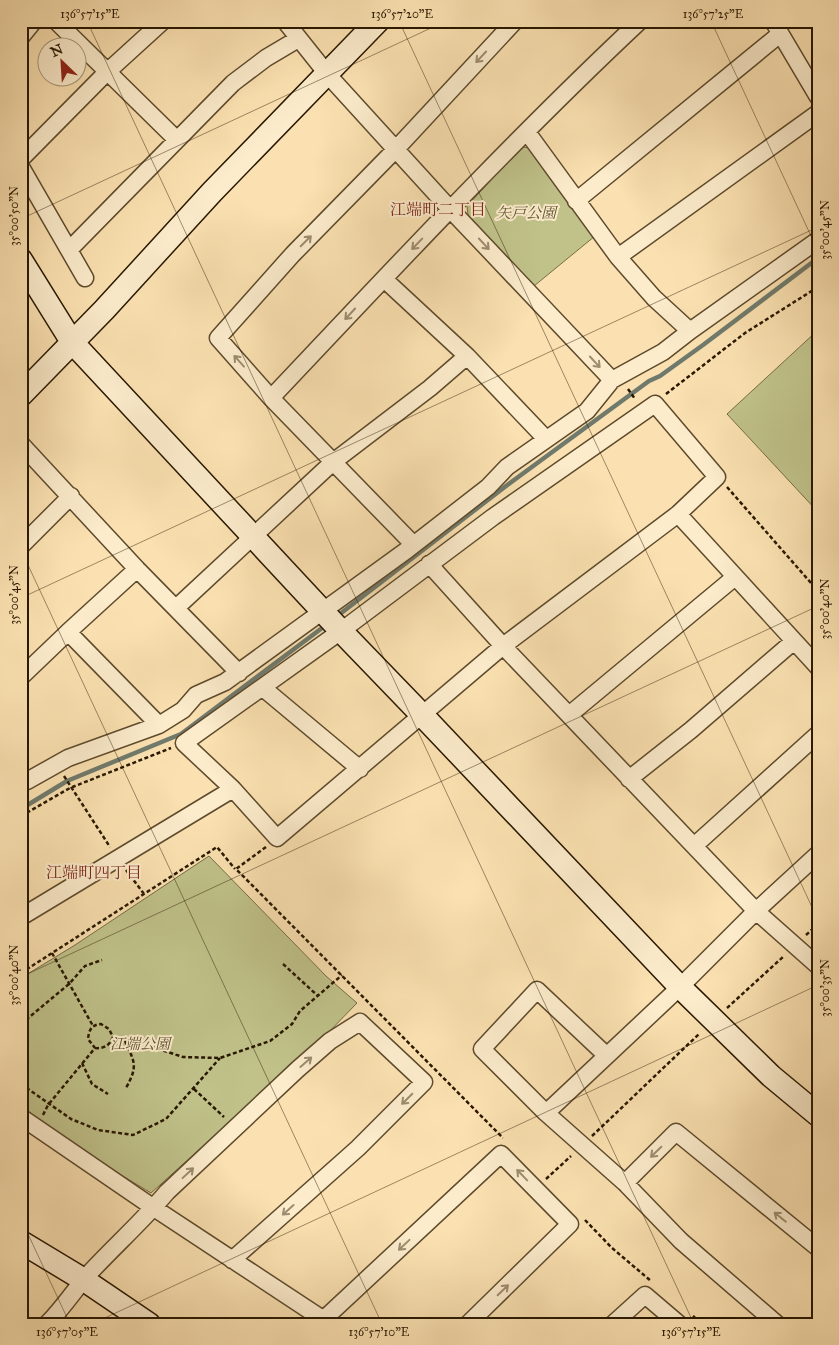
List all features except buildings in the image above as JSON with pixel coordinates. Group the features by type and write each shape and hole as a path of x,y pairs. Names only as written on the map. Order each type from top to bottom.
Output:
{"street":[{"path":"21,37 34,21"},
{"path":"56,21 177,140"},
{"path":"21,159 107,72 163,21"},
{"path":"285,21 328,75 450,209 618,382"},
{"path":"21,395 104,310 212,192 328,75 378,21"},
{"path":"413,544 272,398 218,338 294,254 396,149 515,21"},
{"path":"272,398 450,209 585,73 640,21"},
{"path":"576,201 776,28 818,97"},
{"path":"21,167 85,278 69,250 233,83 266,58 298,39"},
{"path":"618,257 818,112"},
{"path":"527,132 618,257 654,298 690,331"},
{"path":"21,781 27,781 68,758 159,725 183,710 196,695 226,682 239,673 331,621 429,564 655,404 717,477 678,514 503,646 423,716 277,838 233,789 184,743 263,688 331,621 413,544 488,487 507,467 587,411 618,382 663,352 818,240"},
{"path":"22,262 72,342 331,621 680,987 771,1076 818,1115"},
{"path":"384,278 467,356 546,439"},
{"path":"176,608 333,462 430,388 467,356"},
{"path":"21,444 137,569 239,673"},
{"path":"21,546 70,496"},
{"path":"678,514 818,667"},
{"path":"429,564 503,646 756,911 818,966"},
{"path":"21,676 137,569"},
{"path":"569,715 735,577"},
{"path":"68,632 159,725"},
{"path":"630,779 691,730 794,641"},
{"path":"263,688 360,769"},
{"path":"694,846 818,734"},
{"path":"21,917 233,789"},
{"path":"546,1113 818,854"},
{"path":"606,1056 537,990 482,1050 546,1113 624,1183 681,1241 777,1324"},
{"path":"48,1324 84,1280 154,1208 167,1192 330,1041 360,1022 424,1082 358,1148 232,1260"},
{"path":"21,1117 154,1208 327,1322 501,1154 570,1224 468,1324"},
{"path":"624,1183 676,1132 818,1248"},
{"path":"21,1242 84,1280 149,1324"},
{"path":"613,1324 645,1295 683,1317"}],"path":[{"path":"655,404 671,388 745,333 818,287"},
{"path":"618,382 638,402"},
{"path":"717,477 818,591"},
{"path":"21,816 70,788 184,743"},
{"path":"70,788 96,827"},
{"path":"236,869 277,838"},
{"path":"21,973 218,847 236,869 503,1138"},
{"path":"722,1012 818,924"},
{"path":"52,953 93,1026"},
{"path":"21,1024 70,984 85,966 102,960"},
{"path":"283,964 318,996"},
{"path":"95,1048 88,1039 89,1032 93,1026 98,1024 104,1025 109,1029 113,1037 143,1044 183,1057 220,1058 270,1042 292,1024 300,1011 342,975"},
{"path":"591,1137 702,1031"},
{"path":"37,1128 49,1104 82,1063 95,1048 109,1044 113,1037"},
{"path":"126,1041 135,1064 133,1076 126,1088"},
{"path":"21,1084 71,1119 98,1130 133,1135 166,1119 194,1090 220,1058"},
{"path":"82,1063 92,1084 108,1094"},
{"path":"194,1090 236,1128"},
{"path":"545,1180 572,1155"},
{"path":"578,1214 612,1248 657,1286"},
{"path":"683,1317 702,1324"}],"green space":[{"name":"矢戸公園","path":"521,147 532,148 595,236 534,286 468,215 467,206"},
{"path":"818,330 818,512 727,414"},
{"name":"江端公園","path":"209,856 326,976 357,1003 324,1037 151,1193 63,1140 21,1112 21,978 75,945"}],"waterway":[{"path":"336,617 506,486 649,381 660,376 703,345 818,258"},
{"path":"21,809 67,781 181,734 326,625"}],"district":[{"name":"江端町二丁目","path":"438,209"},
{"name":"江端町四丁目","path":"94,872"}]}
